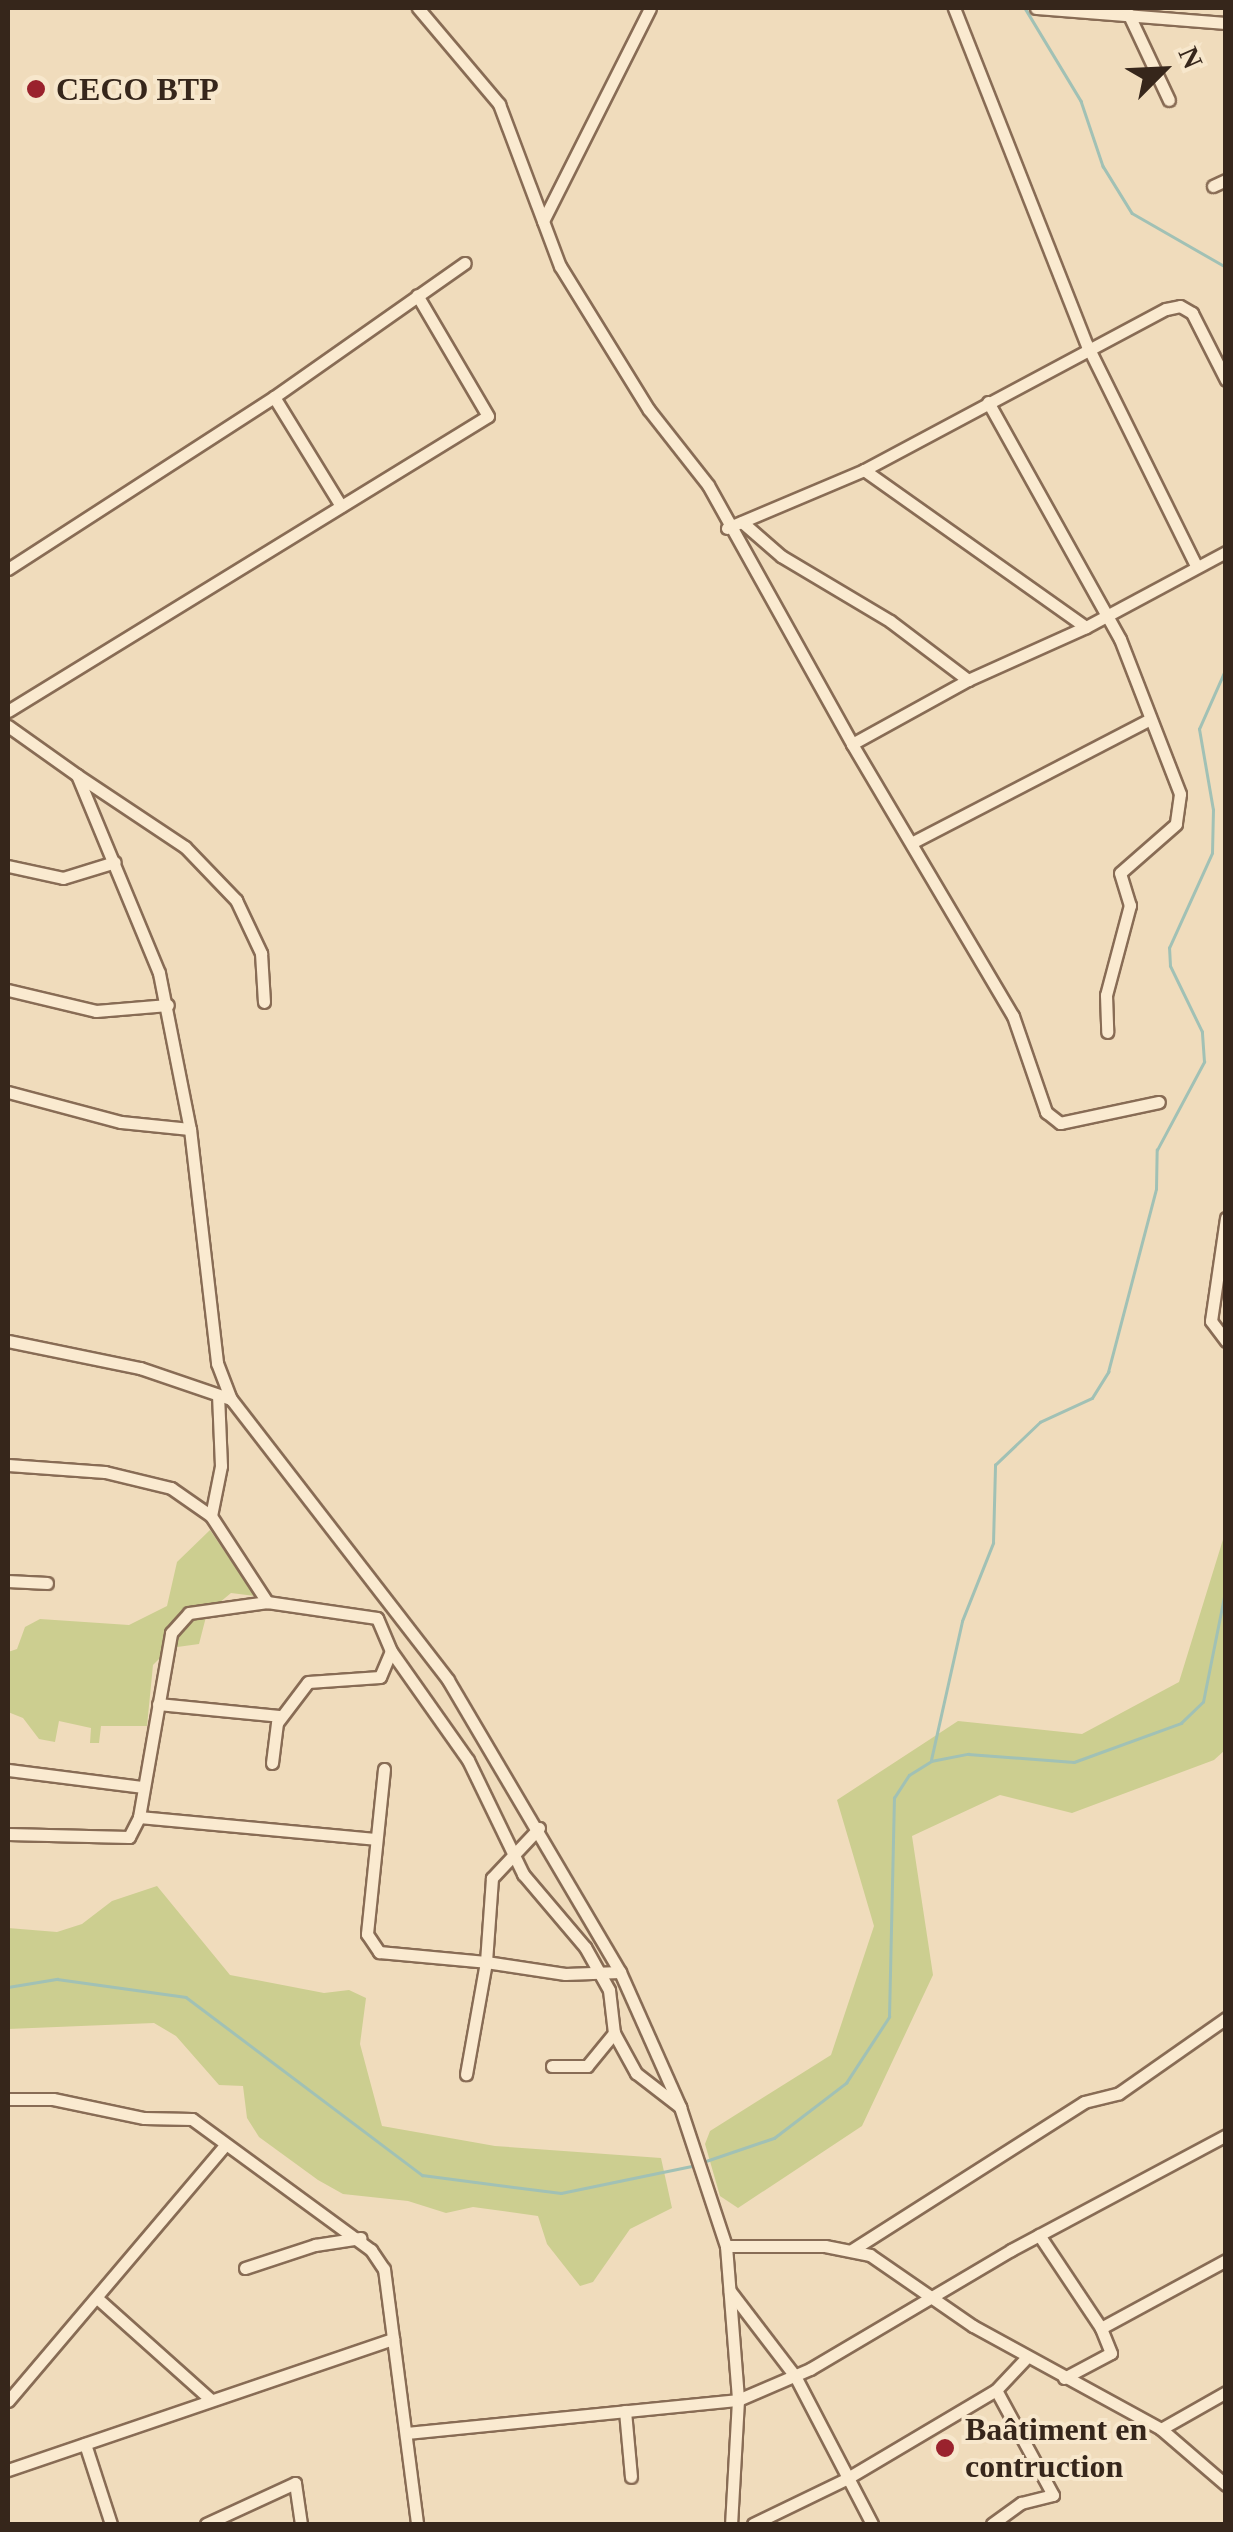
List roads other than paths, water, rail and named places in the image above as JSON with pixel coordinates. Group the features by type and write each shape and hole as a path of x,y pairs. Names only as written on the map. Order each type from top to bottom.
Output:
{"street":[{"path":"418,8 499,104 560,266 649,410 708,485 727,528 1013,1016 1046,1112 1060,1123 1160,1102"},
{"path":"543,221 650,8"},
{"path":"954,8 1087,345 1196,566"},
{"path":"1036,8 1126,11 1226,23"},
{"path":"1126,11 1169,100"},
{"path":"1213,186 1226,180"},
{"path":"8,568 274,397 466,263"},
{"path":"8,711 488,416 418,295"},
{"path":"727,528 864,470 1087,345 1180,306 1192,313 1226,380"},
{"path":"274,397 342,506"},
{"path":"988,402 1104,615 1171,765 1180,810 1176,824 1120,873 1130,905 1106,995 1107,1032"},
{"path":"864,470 1086,627"},
{"path":"742,522 781,556 890,621 968,680"},
{"path":"852,744 968,680 1086,627 1226,552"},
{"path":"913,842 1150,719"},
{"path":"8,726 185,847 236,900 261,953 264,1002"},
{"path":"78,774 168,1005 190,1129 209,1316 225,1397 221,1466 211,1516"},
{"path":"8,866 62,878 115,862"},
{"path":"8,990 96,1011 168,1005"},
{"path":"8,1092 120,1122 190,1129"},
{"path":"1226,1218 1211,1321 1226,1341"},
{"path":"8,1341 140,1368 225,1397 392,1600 539,1828 620,1972 698,2153 726,2246 738,2400 731,2524"},
{"path":"8,1465 154,1481 211,1516 267,1602"},
{"path":"8,1582 47,1582"},
{"path":"376,1618 392,1600"},
{"path":"8,1834 120,1841 130,1838 139,1817 166,1649 181,1620 212,1606 267,1602 376,1618"},
{"path":"376,1618 391,1650 468,1760 522,1874 574,1929 601,1976 614,2033 640,2079 680,2107"},
{"path":"272,1763 282,1716 312,1679 384,1676 391,1650"},
{"path":"158,1704 282,1716"},
{"path":"384,1769 368,1921 374,1948 410,1958 486,1962 601,1976 620,1972"},
{"path":"8,1770 142,1786"},
{"path":"139,1817 375,1839"},
{"path":"466,2074 486,1962 489,1885 511,1852 539,1828"},
{"path":"852,2250 1084,2102 1119,2092 1226,2018"},
{"path":"552,2066 588,2066 614,2033"},
{"path":"8,2099 53,2099 144,2118 192,2119 360,2238 384,2269 417,2524"},
{"path":"407,2434 738,2400 795,2376 1039,2235 1226,2135"},
{"path":"8,2401 225,2145"},
{"path":"1039,2235 1101,2328 1111,2353 1064,2378"},
{"path":"245,2268 305,2247 360,2238"},
{"path":"726,2246 852,2250 887,2264 1026,2358 1161,2428 1226,2486"},
{"path":"1101,2328 1226,2260"},
{"path":"730,2291 795,2376 872,2524"},
{"path":"97,2298 211,2400"},
{"path":"8,2470 393,2339"},
{"path":"753,2524 846,2479 996,2390 1026,2358"},
{"path":"992,2524 1021,2502 1053,2495 996,2390"},
{"path":"1161,2428 1226,2392"},
{"path":"625,2410 631,2477"},
{"path":"85,2444 111,2524"},
{"path":"206,2524 295,2483 301,2524"}],"waterway":[{"path":"1025,8 1081,101 1103,166 1132,213 1226,267"},
{"path":"931,1760 962,1621 993,1543 995,1465 1040,1422 1092,1398 1108,1372 1156,1189 1157,1150 1204,1062 1202,1032 1170,966 1169,948 1212,853 1213,810 1199,729 1226,668"},
{"path":"703,2162 774,2138 846,2083 889,2017 894,1798 909,1775 931,1761 968,1754 1074,1762 1181,1723 1203,1702 1226,1587"},
{"path":"8,1987 57,1979 186,1997 422,2175 561,2193 696,2165"}],"place":[{"name":"CECO BTP","path":"36,89"},
{"name":"Baâtiment en contruction","path":"945,2448"}]}
